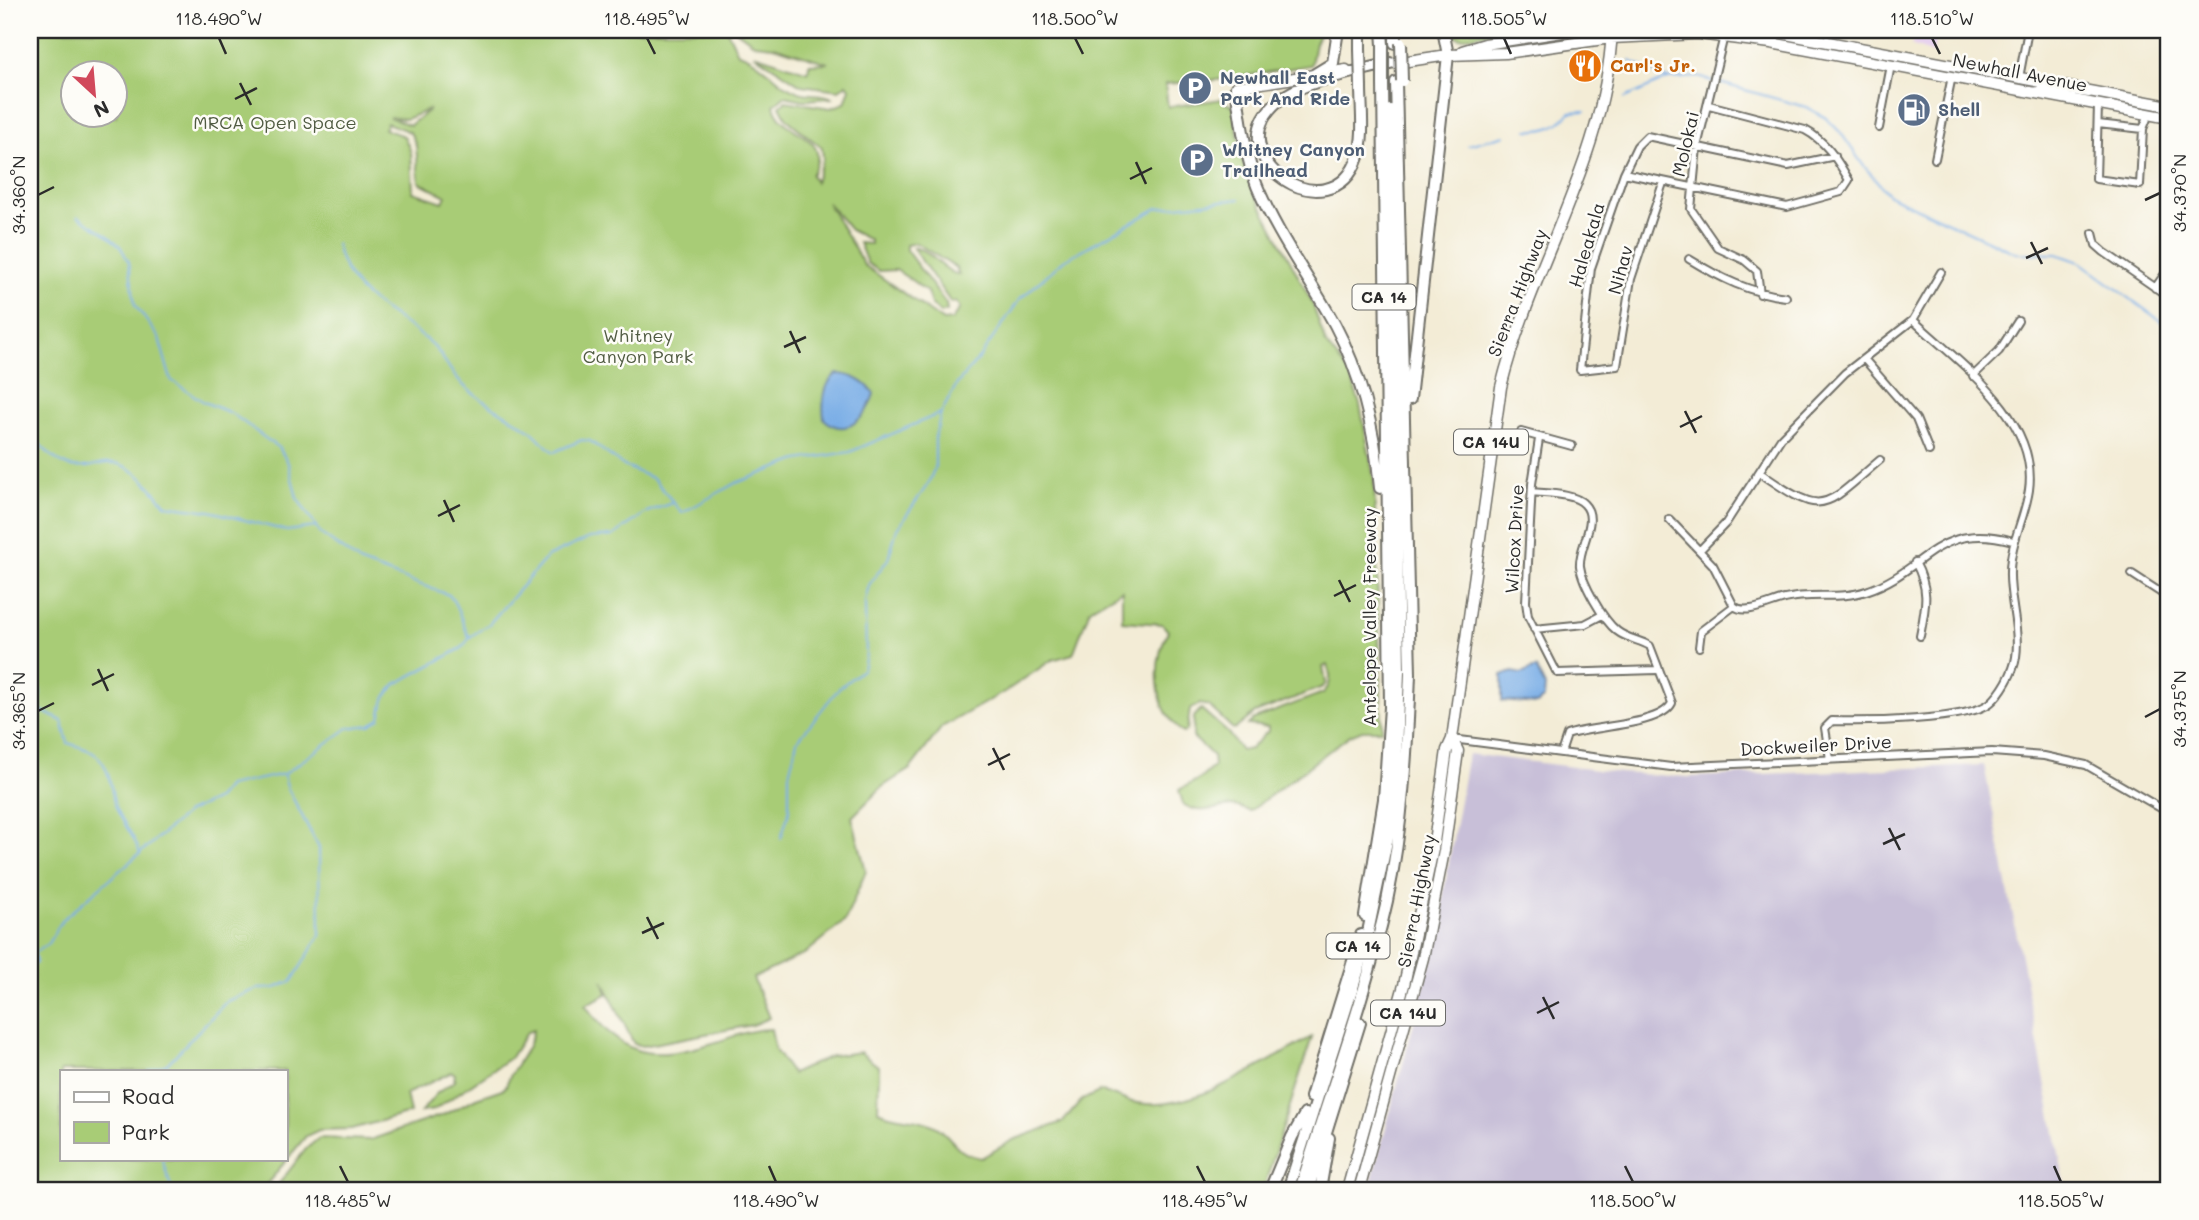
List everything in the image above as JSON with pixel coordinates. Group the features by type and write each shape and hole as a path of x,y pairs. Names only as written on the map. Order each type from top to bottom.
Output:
{"highway":[{"path":"1315,74 1333,63 1338,30"},
{"path":"1360,30 1360,49 1361,87 1361,145 1351,170 1330,186 1312,190 1294,187 1279,178 1267,165 1261,148 1261,130 1273,106 1287,95 1306,87 1390,63"},
{"name":"Antelope Valley Freeway","path":"1282,1190 1362,933 1403,723 1410,402 1392,44 1382,30"},
{"path":"1389,30 1392,44"},
{"path":"1392,44 1395,30"},
{"name":"Antelope Valley Freeway","path":"1308,1190 1386,934 1406,796 1387,510 1392,44 1401,30"},
{"path":"1410,402 1448,55 1443,30"},
{"path":"1393,82 1403,723"},
{"path":"1236,88 1244,140 1258,188 1352,361 1372,429 1381,494 1387,510"},
{"path":"1288,1190 1363,956 1388,836 1391,776"},
{"path":"1300,1190 1380,932 1406,796"},
{"path":"1270,1190 1292,1137 1305,1114"},
{"path":"1320,1190 1330,1147 1329,1126"}],"main road":[{"path":"1448,55 1485,44 1574,30"},
{"name":"Newhall Avenue","path":"1764,30 1789,33 1938,68 1970,69 2169,106"},
{"path":"1236,88 1448,55 1506,53 1612,34 1665,32 1697,32 1891,65 1898,61 1938,68"},
{"name":"Sierra Highway","path":"1347,1190 1404,985 1433,849 1447,751 1452,739 1501,387 1515,338 1587,160 1605,89 1612,34"},
{"name":"Newhall Avenue","path":"1938,68 1952,76 2169,118"},
{"path":"1976,80 1988,78 2011,82 2019,78"},
{"name":"Sierra Highway","path":"1359,1190 1423,958 1447,834 1458,751 1452,739"}],"street":[{"path":"1724,36 1733,30 1772,36 1789,33"},
{"path":"2019,78 2028,30"},
{"name":"Molokai","path":"1724,36 1697,147 1691,209 1718,248 1744,260 1758,271 1760,294"},
{"path":"1879,128 1891,65"},
{"path":"1935,159 1952,76"},
{"path":"2033,92 2043,88 2081,95 2095,93"},
{"path":"2098,104 2096,179 2140,185 2143,130 2150,114"},
{"path":"1624,173 1787,207 1841,192 1849,180 1835,156 1817,136 1805,130 1709,105"},
{"path":"2098,124 2143,130"},
{"name":"Haleakala","path":"1617,366 1580,370 1591,268 1624,173 1637,146 1647,136 1697,147"},
{"path":"1697,147 1788,166 1835,156"},
{"name":"Nihav","path":"1617,366 1631,279 1663,183"},
{"path":"2093,233 2096,245 2104,252 2169,297"},
{"path":"1689,260 1717,276 1760,294 1786,297"},
{"path":"2155,288 2169,268"},
{"path":"1700,550 1726,523 1780,438 1811,411 1845,373 1913,320 1941,272"},
{"path":"1830,760 1825,728 1832,721 1965,715 1989,704 2007,681 2016,657 2010,572 2013,541 2020,527 2029,487 2025,447 2004,410 1973,376 1913,320"},
{"path":"1973,376 1999,351 2018,321"},
{"path":"1865,360 1916,419 1929,451"},
{"path":"1521,432 1572,446"},
{"name":"Wilcox Drive","path":"1539,439 1525,580 1528,616 1534,629 1557,673 1657,670"},
{"path":"1759,472 1798,499 1817,503 1837,496 1880,460"},
{"path":"1532,492 1578,499 1587,507 1590,519 1580,565 1602,615 1626,638 1648,645 1671,703 1667,710 1609,728 1567,734 1561,753"},
{"path":"1669,519 1700,550 1725,585 1734,606 1744,611 1788,598 1865,592 1893,578 1942,543 1970,535 2013,541"},
{"path":"1914,562 1926,582 1926,604 1920,636"},
{"path":"2132,573 2169,598"},
{"path":"1699,647 1701,631 1734,606"},
{"path":"1534,629 1585,624 1602,615"},
{"name":"Dockweiler Drive","path":"1452,739 1671,767 1992,752 2044,756 2086,765 2169,813"}],"shaded area":[{"path":"1920,30 1942,30 1936,34 1933,53 1911,45"},
{"path":"1468,754 1621,773 1689,777 1984,765 2066,1190 1369,1190 1434,948"}],"green space":[{"path":"30,30 727,30 738,53 754,60 783,83 799,92 832,98 804,100 784,96 774,105 786,124 812,143 817,151 817,162 811,175 815,182 823,158 822,148 787,119 780,106 785,101 831,108 845,103 850,88 847,84 839,90 801,85 754,54 808,72 809,64 828,63 774,46 755,44 736,30 1321,30 1315,43 1311,65 1227,79 1165,84 1168,107 1222,99 1224,103 1233,105 1243,161 1253,190 1312,302 1326,344 1350,374 1360,405 1374,478 1382,730 1362,730 1350,735 1250,811 1233,806 1202,810 1189,808 1183,804 1179,790 1201,778 1214,766 1213,756 1193,737 1194,717 1201,709 1228,733 1241,751 1250,749 1268,731 1268,727 1248,725 1254,719 1323,693 1330,684 1329,669 1327,665 1323,667 1326,683 1323,687 1255,713 1234,730 1209,706 1200,704 1190,709 1187,730 1183,733 1166,711 1158,685 1159,657 1168,631 1162,624 1122,621 1122,590 1090,609 1073,654 1052,660 1006,691 942,727 910,769 882,787 852,817 866,871 845,921 806,953 753,978 769,1018 752,1025 643,1046 634,1044 603,981 607,994 585,1005 613,1036 640,1051 672,1053 749,1032 771,1029 775,1050 792,1074 831,1056 860,1052 879,1067 878,1111 934,1126 962,1151 981,1158 1013,1140 1063,1122 1082,1100 1101,1091 1132,1102 1154,1104 1177,1101 1201,1094 1249,1073 1312,1037 1263,1190 274,1190 306,1149 319,1138 370,1140 445,1114 476,1098 505,1088 533,1030 527,1032 511,1057 434,1110 421,1112 436,1094 454,1081 455,1074 452,1072 406,1094 410,1113 352,1129 319,1130 306,1136 287,1159 287,1070 60,1070 60,1160 286,1160 262,1190 30,1190","holes":["430,109 410,125 389,117 406,119","387,123 410,132 416,145 419,182 446,196 443,202 413,192 411,152 404,136 384,129","827,202 850,230 870,240 870,244 859,243 867,263 879,271 896,270 914,282 927,292 931,304 940,313 947,311 946,304 906,250 906,245 916,243 956,268 959,275 924,251 913,248 951,303 956,302 960,308 952,320 943,321 864,265"]},
{"path":"1450,30 1507,30 1460,38 1450,33"}],"water":[{"path":"837,374 858,380 874,394 867,410 855,423 848,426 832,425 824,419 826,388"},
{"path":"1536,668 1545,686 1544,698 1537,704 1502,701 1502,675 1513,672 1521,674"}],"waterway":[{"path":"1630,61 1668,79 1698,77 1806,107 1826,118 1841,133 1863,165 1889,195 2016,253 2057,254 2080,262 2169,327"},
{"path":"1625,98 1668,79"},
{"path":"1528,130 1552,127 1570,112 1585,111"},
{"path":"1468,145 1505,135"},
{"path":"336,244 342,263 361,291 430,343 459,381 475,395 530,430 554,452 582,440 590,441 624,466 654,479 682,513 736,483 798,460 850,452 941,413 957,384 980,357 1020,299 1064,260 1158,208 1240,199"},
{"path":"78,216 120,246 129,262 135,305 159,338 171,380 204,402 231,413 280,449 288,463 297,498 321,534 361,563 449,595 469,636"},
{"path":"781,838 789,812 789,774 797,741 839,688 863,669 866,655 865,601 869,585 888,559 897,529 928,484 935,467 935,437 941,413"},
{"path":"30,435 52,456 68,466 115,463 132,470 166,505 210,511 287,531 315,527"},
{"path":"30,969 36,963 34,953 47,945 63,919 188,812 217,799 228,786 284,774 348,728 370,725 380,718 384,699 396,684 462,648 470,637 489,624 547,557 589,538 613,536 647,512 672,503"},
{"path":"30,681 40,691 40,710 62,721 68,743 86,749 104,765 114,802 140,854"},
{"path":"152,1070 167,1064 227,1001 257,989 275,988 292,981 320,935 319,848 284,776"},
{"path":"162,1160 172,1190"}],"place":[{"name":"Carl's Jr.","path":"1585,66"},
{"name":"Newhall East Park And Ride","path":"1195,88"},
{"name":"Shell","path":"1914,110"},
{"name":"Whitney Canyon Trailhead","path":"1197,160"}],"park label":[{"name":"MRCA Open Space","path":"275,123"},
{"name":"Whitney Canyon Park","path":"638,346"}]}
